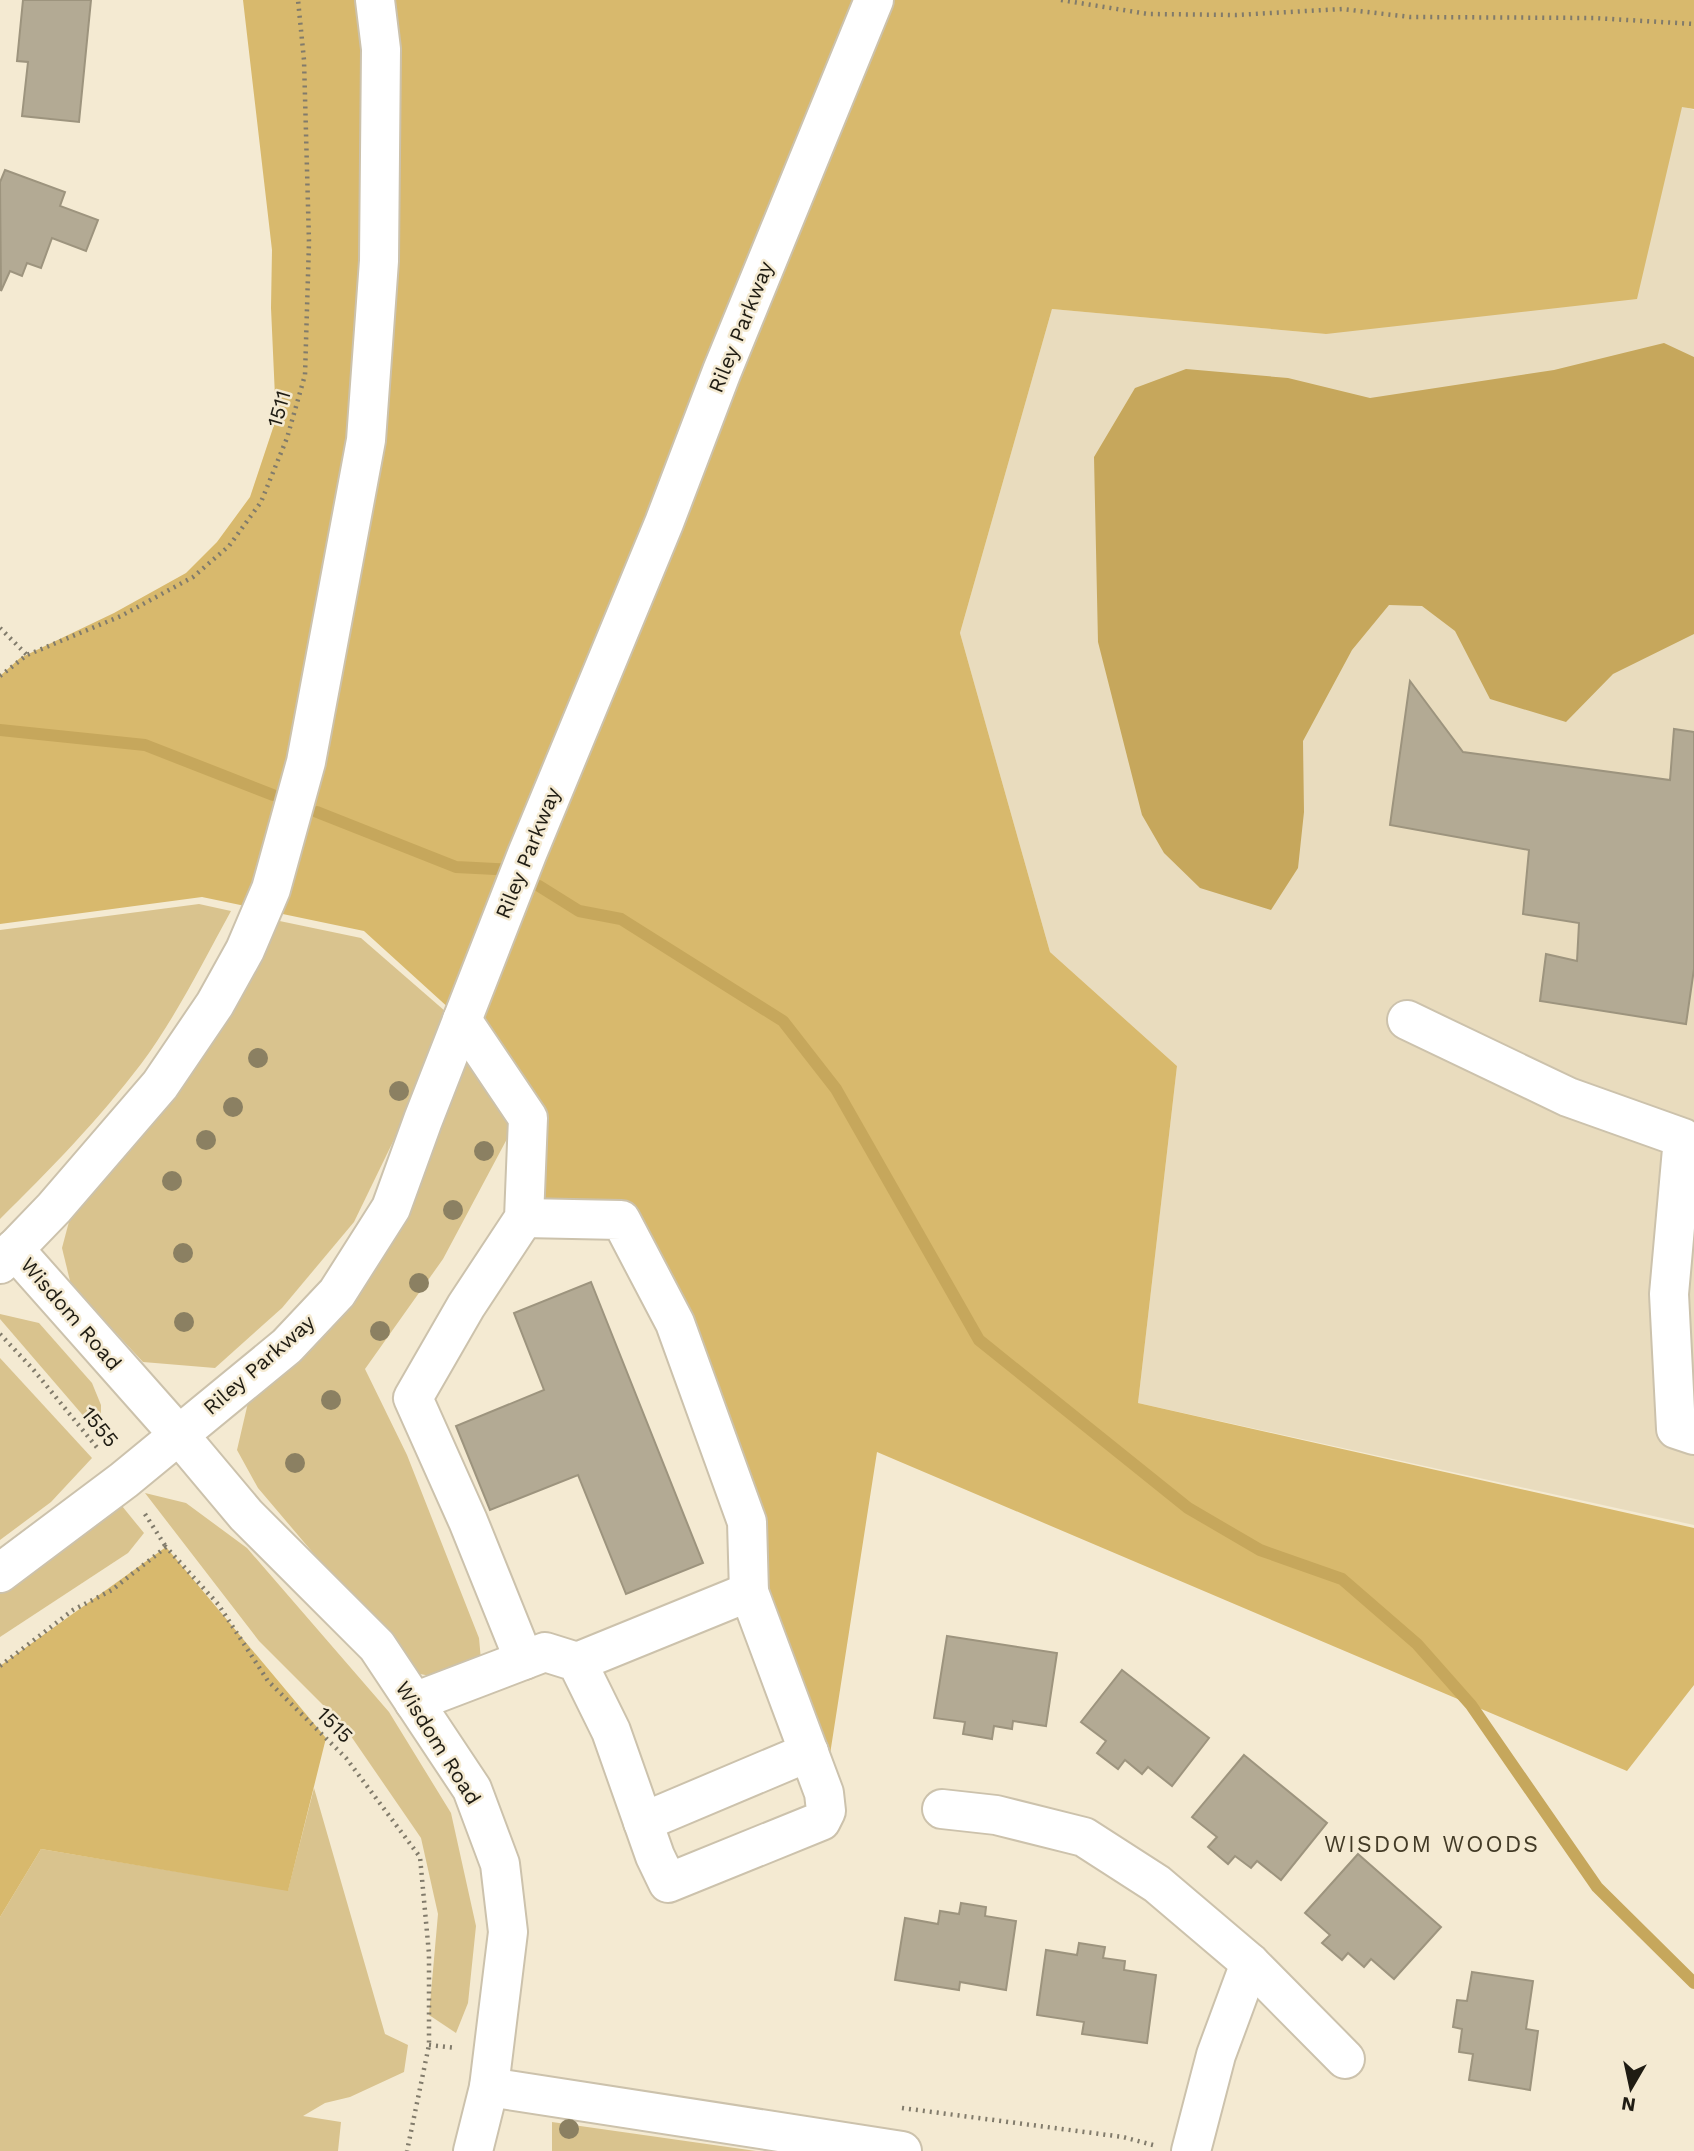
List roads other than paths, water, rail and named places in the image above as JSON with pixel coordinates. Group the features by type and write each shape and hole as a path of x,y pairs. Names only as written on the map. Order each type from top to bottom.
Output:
{"street":[{"path":"7,1256 54,1208 160,1085 215,1004 245,950 271,889 288,832 306,762 366,440 379,261 381,49 375,0"},
{"name":"Riley Parkway","path":"0,1573 124,1480 287,1346 337,1293 391,1208 527,854 664,523 722,371 874,0"},
{"path":"462,1020 528,1118 524,1218 466,1306 413,1398 468,1521 524,1660"},
{"path":"1407,1020 1568,1097 1683,1138 1669,1294 1676,1429 1694,1435"},
{"path":"524,1218 621,1220 675,1323 747,1522 749,1592 824,1793 826,1811 821,1821 667,1884 611,1731 576,1662"},
{"name":"Wisdom Road","path":"7,1256 178,1434 246,1516 377,1646 472,1789 500,1864 508,1932 489,2087 473,2151"},
{"path":"414,1702 545,1652 576,1662 749,1592"},
{"path":"643,1822 809,1752"},
{"path":"942,1809 996,1815 1084,1837 1157,1884 1250,1963 1345,2059"},
{"path":"1191,2151 1216,2056 1250,1963"},
{"path":"489,2087 902,2151"}],"waterway":[{"path":"0,730 145,745 273,795"},
{"path":"317,812 456,867 513,870"},
{"path":"539,886 579,911 621,919 783,1021 836,1089 979,1340 1188,1508 1260,1550 1342,1579 1417,1644 1471,1705 1597,1887 1694,1983"}],"district":[{"name":"WISDOM WOODS","path":"1432,1844"}]}
